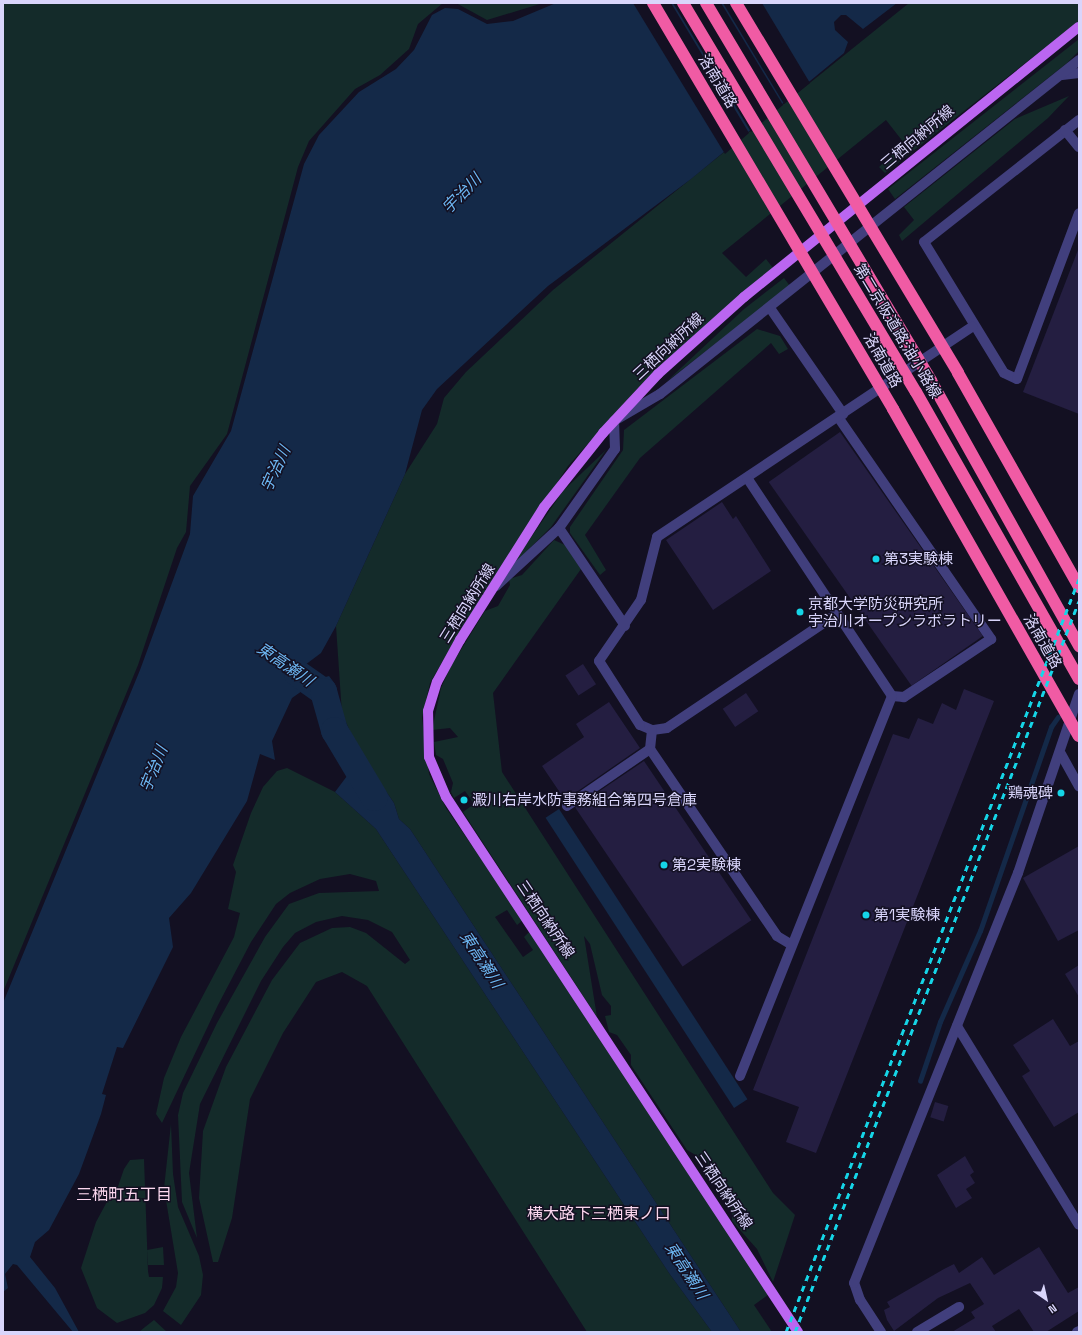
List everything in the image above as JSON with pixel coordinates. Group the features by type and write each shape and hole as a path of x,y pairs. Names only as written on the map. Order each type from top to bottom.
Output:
{"highway":[{"name":"洛南道路","path":"653,3 893,409 1079,736"},
{"name":"第二京阪道路;油小路線","path":"683,3 916,392 1079,679"},
{"name":"第二京阪道路;油小路線","path":"706,3 931,381 1079,646"},
{"path":"736,3 958,373 1079,588"}],"main road":[{"name":"三栖向納所線","path":"798,1332 436,776 426,736 432,695 493,589 544,507 614,421 658,374 744,297 1079,27"}],"street":[{"path":"493,589 559,528 615,449 614,421 660,394 770,308 1079,60"},
{"path":"1062,75 1079,73"},
{"path":"1079,120 924,242 972,326 1004,373 1017,379 1079,213"},
{"path":"1065,130 1079,147"},
{"path":"770,308 991,639 904,697 892,696"},
{"path":"837,614 667,728 652,730 640,725 599,662 642,600 657,537 972,326"},
{"path":"747,478 892,696"},
{"path":"559,528 625,626"},
{"path":"740,1076 892,696"},
{"path":"881,1332 860,1300 854,1283 957,1026 1060,754 1078,696"},
{"path":"652,730 650,749 776,936 792,945"},
{"path":"567,806 650,749"},
{"path":"1060,754 1079,786"},
{"path":"957,1026 1079,1225"},
{"path":"917,1332 959,1307"}],"green space":[{"path":"3,3 443,3 418,24 409,49 380,75 355,89 309,141 298,167 227,434 190,486 186,532 177,548 138,665 3,992"},
{"path":"456,3 543,3 487,20"},
{"path":"909,3 1079,3 1079,21 885,173 879,167 904,143 886,120 722,253 746,277 766,259 773,268 637,389 568,466 456,638 430,683 422,718 429,774 446,808 523,920 517,925 507,910 495,917 523,957 533,950 524,937 531,930 768,1295 754,1305 772,1332 741,1332 410,829 399,819 394,803 362,756 342,714 336,626 405,474 437,424 444,398 466,372 553,290"},
{"path":"1079,39 1079,51 1067,63 895,199 888,189"},
{"path":"1069,96 1048,118 902,241 899,235 914,220 904,207 1015,119"},
{"path":"784,278 790,286 666,382 744,309"},
{"path":"757,329 780,336 788,349 779,354 771,343 640,458 585,535 606,570 600,575 570,533 570,527 623,450 624,430"},
{"path":"606,450 551,527 510,568 563,491"},
{"path":"554,540 565,545 581,569 493,693 502,772 773,1193 795,1215 773,1282 757,1249 732,1221 732,1201 706,1161 687,1150 631,1065 631,1055 617,1035 609,1032 605,1016 611,1015 611,1006 602,995 590,944 584,936 597,1017 463,812 474,804 465,791 454,798 451,792 453,783 443,759 436,755 434,742 458,737 450,728 432,730 441,688 451,666 485,611 498,606 510,585 509,579 522,575"},
{"path":"287,768 335,792 376,829 669,1273 712,1332 587,1332 367,986 342,972 316,982 283,1033 250,1099 232,1218 218,1262 213,1262 199,1198 203,1131 226,1067 272,980 300,943 332,928 350,927 366,933 405,964 410,960 392,932 368,920 342,916 316,922 295,933 283,947 261,981 200,1104 189,1173 197,1238 182,1202 178,1115 183,1093 217,1023 265,937 289,904 319,893 379,891 376,881 350,874 320,879 290,893 276,904 251,942 218,1005 162,1123 156,1114 164,1078 181,1037 234,937 240,913 228,909 236,872 233,865 251,813 263,787 277,771"},
{"path":"171,1124 173,1174 178,1207 199,1256 203,1275 201,1295 181,1325 163,1311 176,1287 178,1273 164,1188"},
{"path":"144,1159 148,1271 149,1277 163,1277 162,1288 154,1305 145,1313 117,1323 97,1308 81,1268 96,1222 116,1185 114,1198 124,1169 130,1160"},
{"path":"163,1247 164,1265 148,1265 147,1250"},
{"path":"154,1320 167,1332 139,1332 145,1327"}],"water":[{"name":"宇治川","path":"556,3 897,3 863,29 846,15 841,15 834,22 835,30 848,42 844,53 691,179 548,286 437,389 422,410 405,474 336,626 321,653 305,665 319,679 329,676 335,684 329,696 317,699 302,691 292,698 272,741 275,760 260,754 247,801 191,893 169,918 173,947 123,1048 117,1047 102,1094 106,1095 101,1114 79,1174 49,1230 35,1242 30,1257 55,1288 79,1332 73,1332 17,1265 13,1264 5,1274 8,1288 3,1292 3,1003 140,670 190,534 193,496 231,431 304,164 319,135 359,92 396,69 414,50 432,15 445,8 458,9 487,24 513,21"},
{"path":"362,756 394,803 399,819 410,829 741,1332 712,1332 669,1273 376,829 335,792"},
{"path":"559,809 747,1099 734,1108 546,818"}],"pier":[{"path":"633,3 671,3 749,133 725,154"},
{"path":"673,3 721,3 783,105 751,132"},
{"path":"723,3 762,3 810,83 784,104"}],"building":[{"path":"1079,250 1079,414 1023,392"},
{"name":"第3実験棟","path":"840,432 983,636 912,686 769,482"},
{"path":"722,502 733,519 736,516 771,571 713,610 666,540"},
{"path":"583,664 596,684 578,696 565,675"},
{"name":"第1実験棟","path":"964,689 994,701 816,1153 786,1142 799,1107 753,1090 893,734 909,739 918,718 933,724 942,703 956,710"},
{"path":"746,693 758,711 735,727 723,709"},
{"path":"609,702 640,748 565,800 542,766 584,737 576,724"},
{"name":"第2実験棟","path":"644,761 751,920 683,967 575,807"},
{"path":"1079,846 1079,930 1058,941 1023,878"},
{"path":"1079,965 1079,997 1065,974"},
{"path":"1053,1019 1070,1046 1079,1041 1079,1112 1054,1127 1022,1076 1030,1071 1013,1045"},
{"path":"935,1102 948,1106 944,1121 930,1117"},
{"path":"965,1156 974,1172 970,1175 975,1183 966,1189 972,1198 956,1208 937,1175"},
{"path":"1039,1247 1068,1293 1079,1287 1079,1311 1046,1332 1034,1332 1019,1309 992,1326 996,1332 952,1332 975,1318 971,1312 984,1304 970,1283 938,1298 894,1331 887,1320 884,1310 890,1307 887,1302 954,1264 959,1273 982,1257 994,1275"}],"waterway":[{"name":"東高瀬川","path":"297,673 323,691 334,730 374,797"},
{"path":"920,1081 940,1022 980,931 1051,727 1058,717"}],"railway":[{"path":"786,1332 1079,579"},
{"path":"795,1332 1079,601"}],"place":[{"name":"第3実験棟","path":"876,559"},
{"name":"京都大学防災研究所 宇治川オープンラボラトリー","path":"800,612"},
{"name":"鶏魂碑","path":"1061,793"},
{"name":"澱川右岸水防事務組合第四号倉庫","path":"464,800"},
{"name":"第2実験棟","path":"664,865"},
{"name":"第1実験棟","path":"866,915"}],"district":[{"name":"三栖町五丁目","path":"124,1195"},
{"name":"横大路下三栖東ノ口","path":"599,1214"}]}
